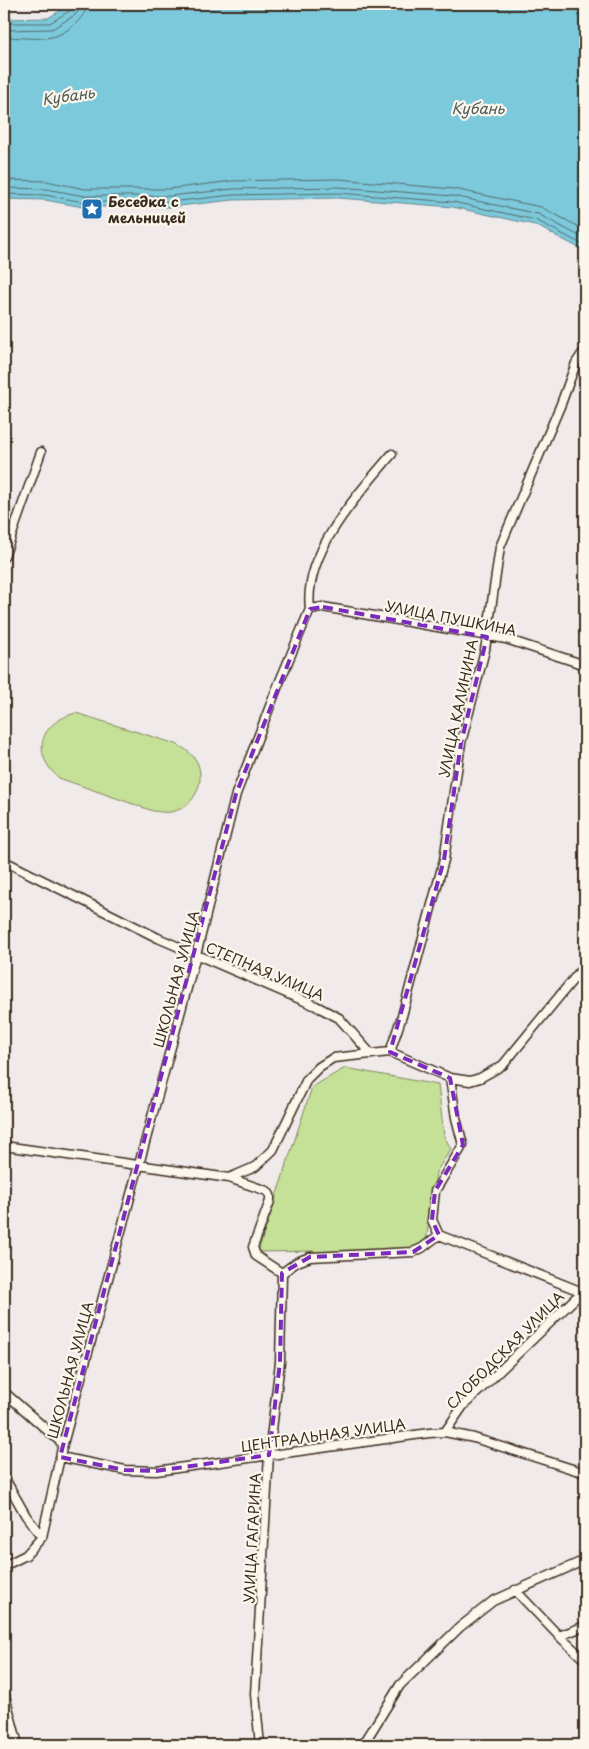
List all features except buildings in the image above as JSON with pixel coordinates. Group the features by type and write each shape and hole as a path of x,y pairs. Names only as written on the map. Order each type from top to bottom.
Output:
{"street":[{"name":"УЛИЦА КАЛИНИНА","path":"390,1052 402,1016 442,869 461,743 485,650 500,548 561,404 576,363 582,354 585,354"},
{"path":"4,557 41,452"},
{"name":"ШКОЛЬНАЯ УЛИЦА","path":"42,1537 63,1444 196,955 236,794 310,609 308,597 311,576 324,543 392,454"},
{"name":"УЛИЦА ПУШКИНА","path":"310,609 322,607 506,639 579,663 585,663"},
{"name":"СТЕПНАЯ УЛИЦА","path":"4,861 196,955 309,1003 339,1018 370,1053"},
{"path":"229,1178 255,1166 273,1150 307,1079 319,1067 333,1058 390,1052 450,1078 470,1081 480,1078 502,1065 585,966"},
{"path":"450,1078 456,1118 463,1145 435,1191 432,1220 440,1235 584,1291"},
{"path":"4,1146 229,1178 267,1191 270,1195 270,1201 253,1247 253,1252 282,1273 296,1262 310,1257 413,1252 440,1235"},
{"name":"УЛИЦА ГАГАРИНА","path":"260,1745 255,1694 269,1455 280,1362 282,1273"},
{"name":"СЛОБОДСКАЯ УЛИЦА","path":"445,1432 463,1406 584,1291"},
{"path":"4,1392 63,1444"},
{"name":"ЦЕНТРАЛЬНАЯ УЛИЦА","path":"60,1457 125,1470 156,1471 445,1432 474,1438 585,1473"},
{"path":"4,1477 26,1516 42,1537 26,1555 4,1566"},
{"path":"363,1745 400,1685 460,1627 493,1601 585,1560"},
{"path":"515,1590 585,1660"},
{"path":"559,1636 585,1626"},
{"path":"4,1692 18,1745"}],"highlighted area":[{"path":"323,607 487,637 461,743 444,860 390,1052 450,1078 463,1145 435,1191 432,1220 439,1235 413,1252 310,1257 282,1273 280,1362 269,1455 156,1471 125,1470 60,1457 236,794 310,609"}],"green space":[{"path":"76,713 176,744 188,751 197,762 200,775 198,789 191,801 173,812 153,811 59,778 44,759 43,739 54,723"},
{"path":"345,1068 438,1085 444,1136 451,1149 436,1172 426,1241 419,1250 316,1254 315,1251 258,1252 312,1087"}],"water":[{"name":"Кубань","path":"75,4 585,4 585,251 535,225 453,207 338,198 233,200 170,207 83,207 45,200 4,199 4,19 48,18"}],"place":[{"name":"Беседка с мельницей","path":"92,209"}]}
